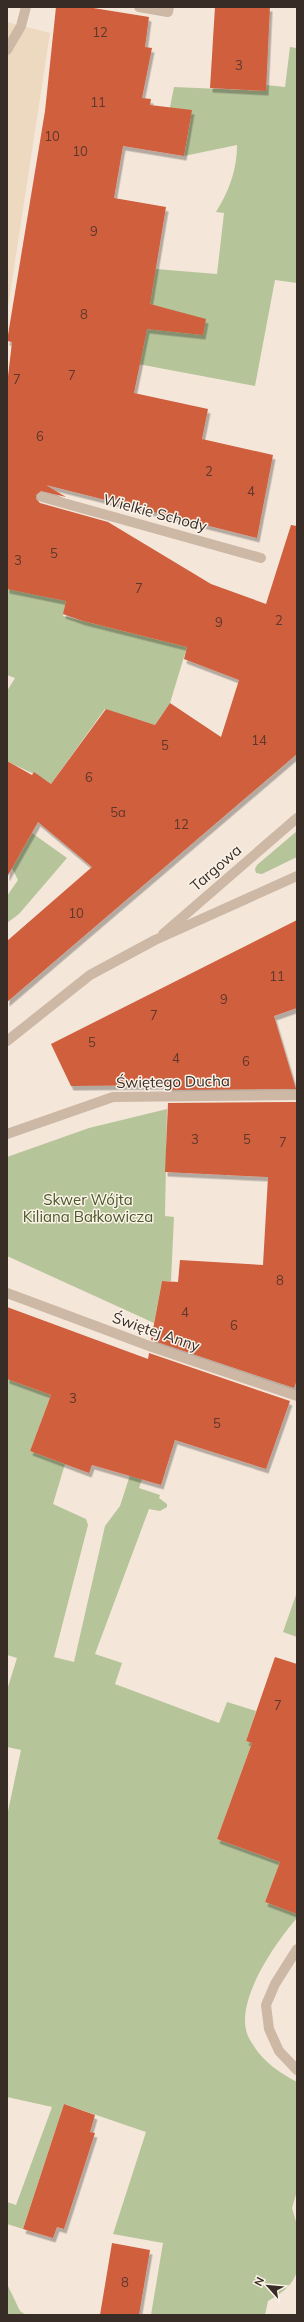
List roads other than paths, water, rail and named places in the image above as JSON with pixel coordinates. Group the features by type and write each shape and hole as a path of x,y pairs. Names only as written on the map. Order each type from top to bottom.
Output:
{"street":[{"path":"7,50 21,26 26,7"},
{"path":"139,7 168,12 169,7"},
{"name":"Wielkie Schody","path":"42,497 261,558"},
{"name":"Targowa","path":"155,940 297,818"},
{"name":"Targowa","path":"7,1041 90,975 155,940 297,876"},
{"name":"Świętego Ducha","path":"7,1134 113,1097 297,1096"},
{"name":"Świętej Anny","path":"7,1293 152,1347 297,1396"},
{"path":"297,1949 275,1984 266,2005 268,2029 279,2050 297,2070"}],"park label":[{"name":"Skwer Wójta Kiliana Bałkowicza","path":"88,1208"}]}
